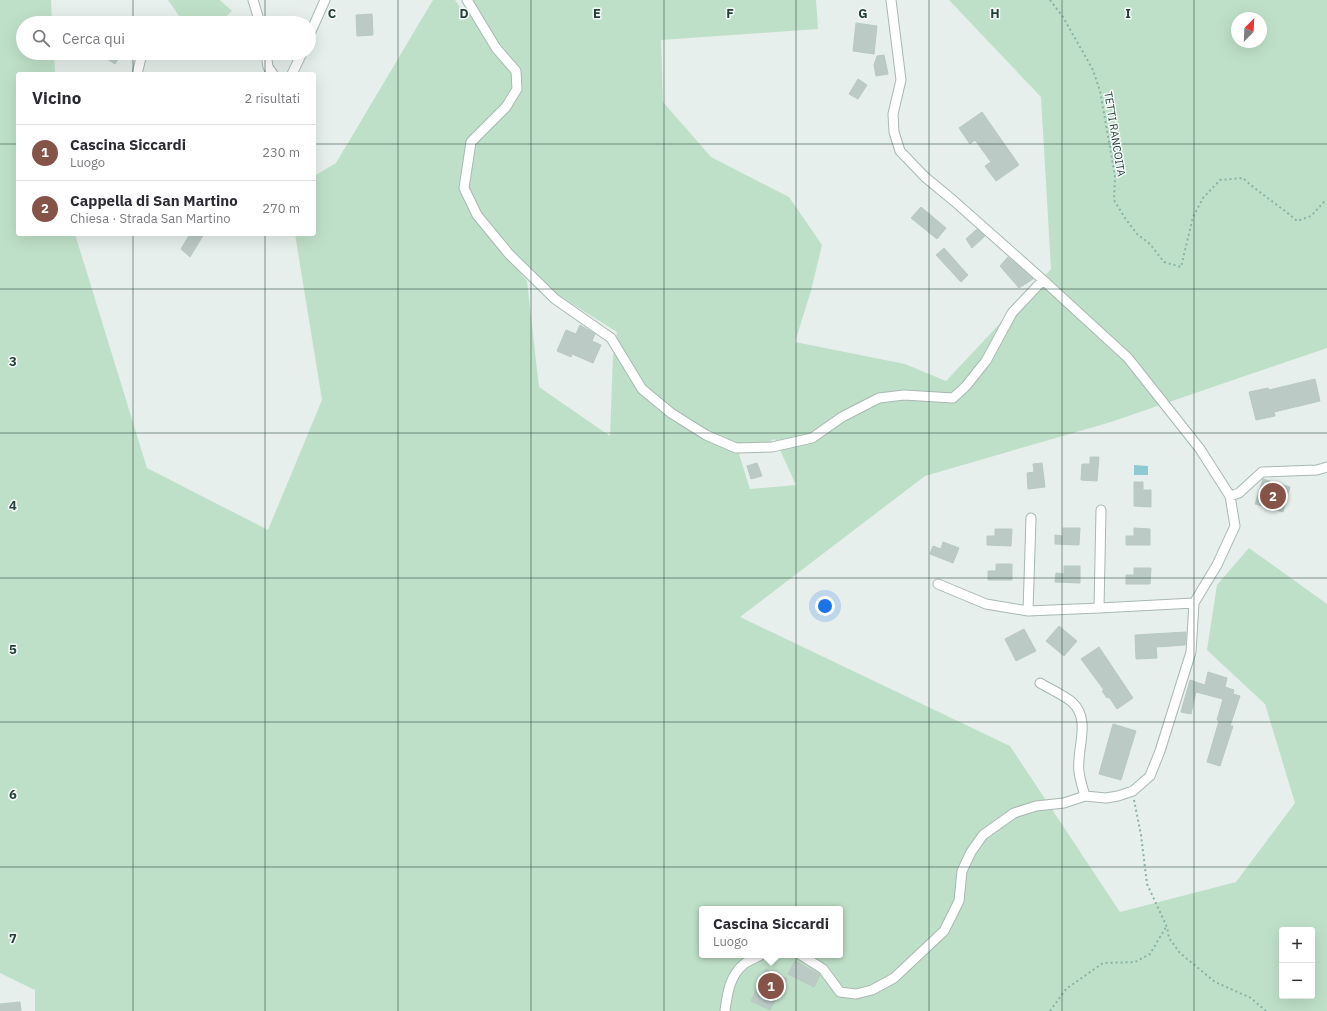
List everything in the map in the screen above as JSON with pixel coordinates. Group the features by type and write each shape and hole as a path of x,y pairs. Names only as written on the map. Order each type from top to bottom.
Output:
{"street":[{"path":"253,0 258,16"},
{"path":"316,20 325,0"},
{"path":"467,0 496,48 516,71 517,90 506,106 470,142 464,188 477,215 509,254 555,299 611,338 642,389 671,413 706,435 736,448 772,447 812,438 842,418 879,398 904,395 953,398 966,386 986,361 1012,313 1043,280"},
{"path":"806,958 823,969 840,992 856,994 872,990 894,978 944,931 959,901 962,871 971,852 983,835 1014,813 1036,806 1064,803 1085,796 1106,798 1118,796 1133,791 1150,776 1160,751 1191,652 1194,603 1217,565 1235,526 1230,496 1200,449 1128,358 954,200 925,177 900,151 894,132 893,114 901,80 891,0"},
{"path":"138,72 140,60"},
{"path":"267,60 268,68 271,72"},
{"path":"293,72 299,60"},
{"path":"1230,496 1239,493 1262,472 1317,470 1327,467"},
{"path":"1099,608 1101,510"},
{"path":"1028,611 1031,518"},
{"path":"938,584 986,604 1028,611 1194,603"},
{"path":"1040,683 1072,703 1081,715 1083,733 1079,752 1079,773 1085,796"},
{"path":"725,1011 726,998 733,976 744,964 755,958"}],"path":[{"name":"TETTI RANCOITA","path":"1050,0 1063,17 1093,70 1100,91 1115,176 1114,200 1137,234 1150,244 1164,262 1181,267 1193,217 1203,198 1220,180 1243,178 1260,194 1279,205 1297,221 1311,216 1324,202 1327,201"},
{"path":"1133,791 1148,884 1167,927 1169,938 1180,954 1214,982 1251,998 1266,1011"},
{"path":"1050,1011 1066,989 1103,963 1135,962 1150,954 1167,927"}],"green space":[{"path":"0,0 51,0 52,16 16,16 16,60 54,60 55,72 16,72 16,236 76,236 147,468 268,530 322,400 295,236 316,236 316,175 336,163 433,0 455,0 466,16 468,0 816,0 818,29 661,40 663,102 711,157 789,197 822,245 811,291 795,342 905,364 946,381 1051,269 1041,97 949,0 1327,0 1327,348 1111,422 925,476 740,617 1010,746 1120,912 1236,882 1295,803 1265,704 1207,650 1217,585 1249,548 1327,604 1327,1011 35,1011 35,990 0,973","holes":["472,216 482,217 516,256 558,295 617,332 613,356 610,436 539,387 527,281","775,439 796,485 750,489 739,454"]},
{"path":"168,0 220,0 232,11 227,16 179,16"}],"water":[{"path":"1134,465 1148,466 1148,475 1134,475"}],"building":[{"path":"372,14 373,35 357,36 356,15"},
{"path":"856,23 877,26 874,54 853,51"},
{"path":"884,55 888,74 876,76 874,65 877,56"},
{"path":"109,60 118,60 115,64"},
{"path":"858,79 867,85 858,99 849,94"},
{"path":"982,112 1019,165 996,181 985,166 991,162 975,140 970,144 959,128"},
{"path":"921,207 946,228 937,239 911,218"},
{"path":"977,229 985,236 972,248 966,239"},
{"path":"189,236 203,236 190,257 181,249"},
{"path":"944,248 968,275 961,282 936,255"},
{"path":"1008,257 1033,279 1019,288 1000,266"},
{"path":"580,325 595,334 592,341 601,345 593,363 572,354 571,357 557,351 566,330 576,334"},
{"path":"1315,379 1320,401 1274,412 1275,416 1256,420 1249,392 1268,388 1269,390"},
{"path":"1090,457 1099,457 1097,481 1081,480 1082,464 1090,464"},
{"path":"757,463 762,476 751,479 747,466"},
{"path":"1042,463 1045,487 1028,489 1027,473 1034,472 1033,464"},
{"path":"1263,479 1290,487 1283,512 1255,504"},
{"path":"1134,482 1143,482 1143,490 1151,490 1151,507 1134,506"},
{"path":"1063,528 1080,528 1079,545 1055,544 1055,535 1063,536"},
{"path":"1134,528 1150,529 1150,545 1126,545 1126,536 1134,536"},
{"path":"995,529 1012,529 1011,546 987,545 987,536 995,536"},
{"path":"943,542 959,548 953,563 930,554 933,546 941,549"},
{"path":"996,564 1012,564 1012,580 988,580 988,571 996,571"},
{"path":"1064,566 1080,566 1080,583 1055,582 1056,573 1064,574"},
{"path":"1134,568 1151,568 1150,584 1126,584 1126,575 1134,575"},
{"path":"1059,626 1077,641 1064,656 1046,641"},
{"path":"1024,629 1036,651 1016,661 1005,639"},
{"path":"1186,632 1185,645 1156,647 1157,658 1136,659 1135,635"},
{"path":"1099,647 1133,698 1117,709 1109,697 1107,698 1102,691 1104,690 1081,659"},
{"path":"1208,672 1227,678 1225,687 1234,690 1233,694 1240,696 1230,726 1233,726 1220,766 1207,762 1219,721 1217,720 1223,699 1196,692 1191,714 1181,712 1190,680 1205,685"},
{"path":"1113,724 1136,731 1121,780 1099,774"},
{"path":"795,961 820,975 814,987 788,974"},
{"path":"766,969 787,979 770,1010 751,1001"},
{"path":"20,1002 21,1011 0,1011 0,1004"}],"place":[{"name":"Cappella di San Martino","path":"1273,496"},
{"name":"Cascina Siccardi","path":"771,986"}]}
